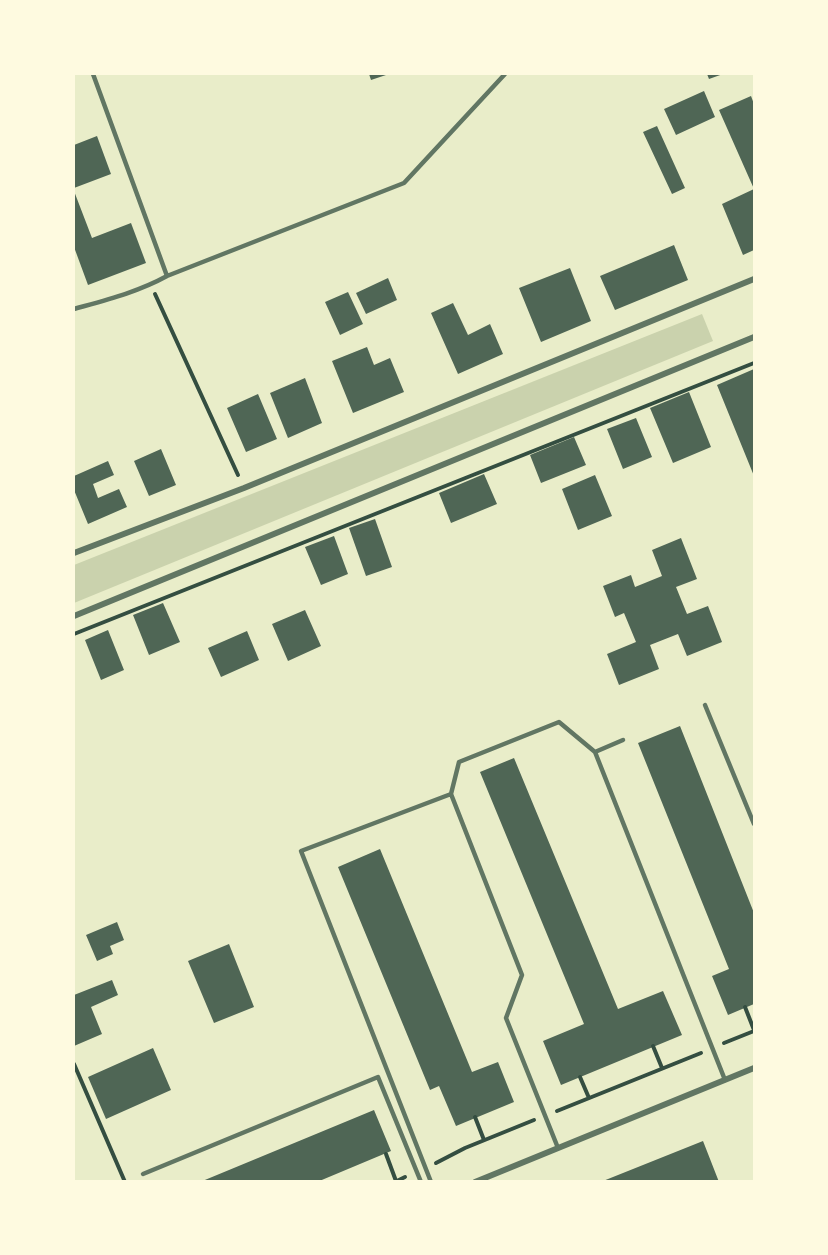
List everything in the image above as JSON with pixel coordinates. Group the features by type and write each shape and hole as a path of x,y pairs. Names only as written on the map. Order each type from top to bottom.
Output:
{"street":[{"path":"74,553 244,488 754,279"},
{"path":"74,616 754,337"},
{"path":"475,1182 754,1068"}],"lane":[{"path":"93,74 167,276"},
{"path":"74,309 152,285 167,276 404,183 505,74"},
{"path":"705,705 754,824"},
{"path":"558,1148 506,1018 522,975 451,794 459,762 559,722 595,752 724,1080"},
{"path":"595,752 623,740"},
{"path":"431,1182 301,851 451,794"},
{"path":"143,1174 378,1077 421,1182"}],"path":[{"path":"152,285 244,488"},
{"path":"74,634 754,363"},
{"path":"426,1169 465,1148 754,1030 746,1007"},
{"path":"653,1046 662,1068"},
{"path":"74,1064 126,1182"},
{"path":"580,1077 589,1098"},
{"path":"475,1118 484,1140"},
{"path":"386,1154 395,1181 417,1173"}],"green space":[{"path":"702,314 713,341 74,603 74,565"}],"building":[{"path":"369,74 389,74 371,80"},
{"path":"707,74 723,74 709,79"},
{"path":"704,91 715,117 676,135 664,109"},
{"path":"751,96 754,104 754,189 719,110"},
{"path":"657,126 685,188 672,194 643,132"},
{"path":"97,136 111,174 74,188 74,145"},
{"path":"754,189 754,250 743,255 722,204"},
{"path":"74,191 92,238 131,223 146,263 88,285 74,247"},
{"path":"674,245 688,280 615,310 600,276"},
{"path":"570,268 591,321 541,342 519,288"},
{"path":"388,278 397,300 366,314 356,293"},
{"path":"348,292 363,324 340,335 325,302"},
{"path":"453,303 468,335 490,324 503,354 458,374 431,313"},
{"path":"367,347 374,365 390,358 404,392 353,413 332,361"},
{"path":"754,369 754,476 717,385"},
{"path":"305,378 322,423 288,438 270,393"},
{"path":"689,392 711,447 673,463 650,408"},
{"path":"258,394 277,439 246,452 227,408"},
{"path":"636,418 652,457 623,469 607,429"},
{"path":"574,437 586,465 541,483 530,455"},
{"path":"161,449 176,485 149,496 134,461"},
{"path":"108,461 114,475 93,484 98,498 119,489 127,507 88,524 74,490 74,476"},
{"path":"484,474 497,504 451,523 439,493"},
{"path":"595,475 612,516 578,530 562,489"},
{"path":"375,519 392,567 366,576 349,528"},
{"path":"334,536 348,574 321,585 305,547"},
{"path":"681,538 697,579 676,587 687,614 708,606 722,642 687,656 678,634 650,645 659,669 619,685 607,654 636,642 624,613 615,617 603,586 631,575 635,587 662,576 652,550"},
{"path":"163,603 180,642 149,655 133,615"},
{"path":"305,610 321,646 288,661 272,624"},
{"path":"108,630 124,670 101,680 85,640"},
{"path":"247,631 259,660 221,677 208,648"},
{"path":"680,726 754,913 754,1004 728,1015 712,976 729,969 638,743"},
{"path":"514,758 618,1009 663,991 682,1035 561,1085 543,1041 584,1024 480,772"},
{"path":"380,849 472,1072 498,1062 514,1102 456,1126 439,1086 430,1090 338,867"},
{"path":"117,922 124,940 110,946 113,954 97,961 86,935"},
{"path":"229,944 254,1007 214,1023 188,961"},
{"path":"112,980 118,995 91,1007 102,1034 74,1046 74,995"},
{"path":"153,1048 171,1090 106,1119 88,1077"},
{"path":"374,1110 391,1151 317,1182 200,1182"},
{"path":"703,1141 719,1182 603,1182 603,1181"}]}
